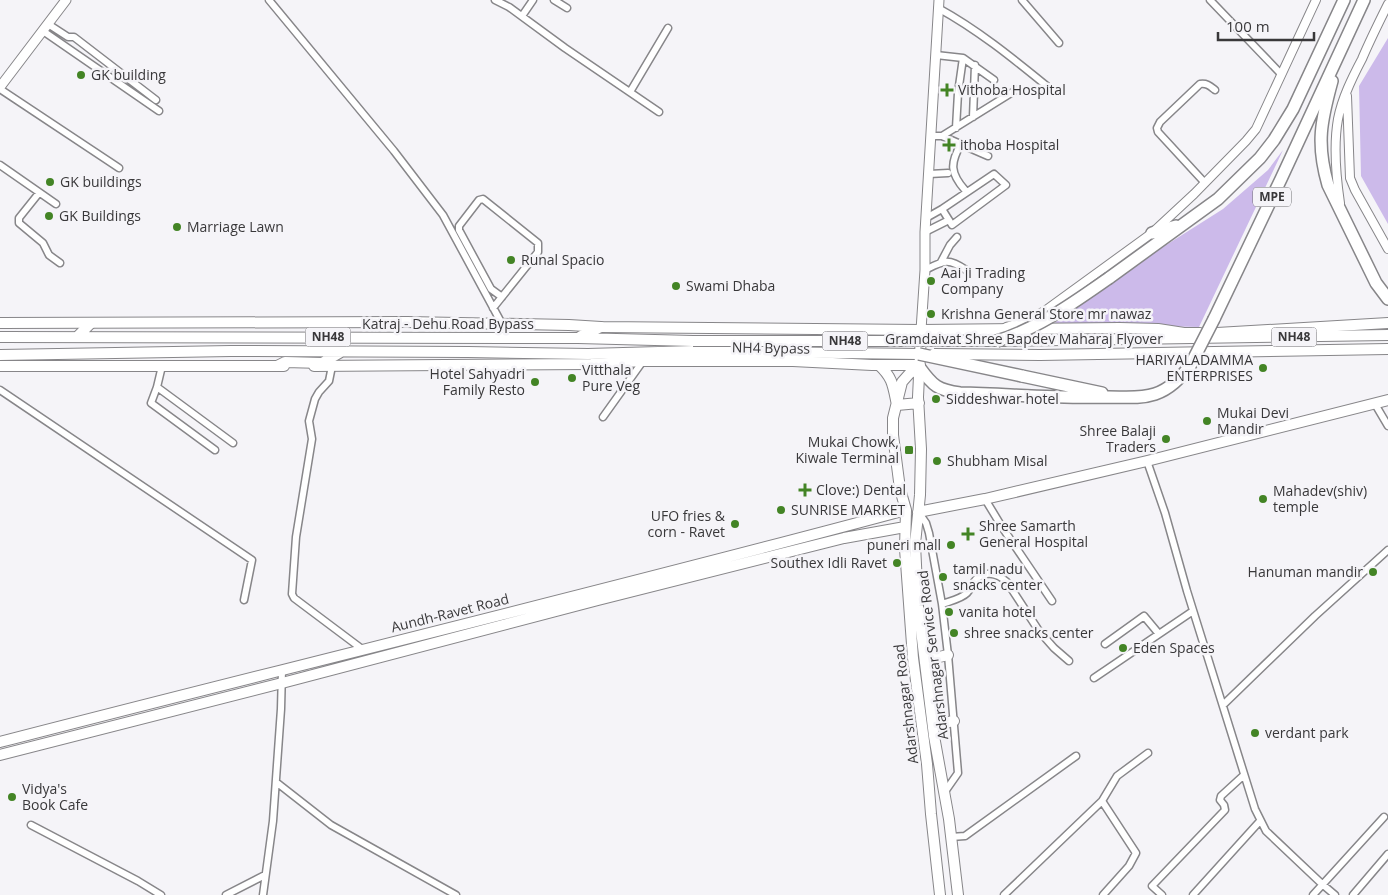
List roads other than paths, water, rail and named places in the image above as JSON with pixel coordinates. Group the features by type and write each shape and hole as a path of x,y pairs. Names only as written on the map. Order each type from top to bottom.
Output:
{"highway":[{"name":"MPE","path":"997,341 1028,330 1051,318 1109,278 1218,199 1260,158 1274,140 1293,109 1344,0"},
{"name":"MPE","path":"920,362 1022,376 1128,397 1143,397 1161,392 1176,382 1190,366 1214,318 1364,0"},
{"path":"1340,53 1325,104 1320,141 1321,154 1328,185 1376,283 1388,299"},
{"path":"1152,233 1184,224"},
{"path":"920,362 930,383 949,392 1086,398 1128,397"}],"main road":[{"path":"0,88 66,0"},
{"path":"921,330 939,4"},
{"path":"0,323 354,322 601,327 921,330 1120,328 1158,330 1200,336 1388,323"},
{"path":"77,337 91,323"},
{"path":"578,338 601,327"},
{"name":"Adarshnagar Road","path":"921,330 919,403 920,495 915,544 918,606 958,895"},
{"name":"Gramdaivat Shree Bapdev Maharaj Flyover","path":"617,359 693,346 1040,341 1200,336"},
{"name":"NH48","path":"1200,336 1388,336"},
{"name":"NH48","path":"0,337 77,337"},
{"name":"Katraj - Dehu Road Bypass","path":"77,337 578,338"},
{"name":"Gramdaivat Shree Bapdev Maharaj Flyover","path":"578,338 920,362 1040,356 1388,349"},
{"name":"NH48","path":"0,354 231,351 342,352"},
{"path":"277,366 285,362 322,363 342,352"},
{"name":"Katraj - Dehu Road Bypass","path":"342,352 594,354 617,359"},
{"path":"0,366 572,364 617,359"},
{"name":"NH4 Bypass","path":"617,359 643,362 793,361 879,365 920,362"},
{"path":"906,510 900,489 893,435 894,418 902,382 920,362"},
{"path":"879,365 888,372 893,384 896,405"},
{"path":"918,512 985,499 1147,461 1388,400"},
{"path":"896,405 919,403"},
{"name":"Adarshnagar Road","path":"906,510 905,549 913,658 927,764 930,814 940,895"},
{"name":"Aundh-Ravet Road","path":"0,742 756,550 906,510"},
{"name":"Aundh-Ravet Road","path":"0,754 844,538 905,527"},
{"path":"926,660 948,655"},
{"path":"933,724 954,721"}],"street":[{"path":"269,0 394,152 443,215 502,324"},
{"path":"495,0 509,7 659,112"},
{"path":"522,16 533,0"},
{"path":"554,0 567,8"},
{"path":"1022,0 1059,43"},
{"path":"1210,0 1281,74"},
{"path":"1000,329 1028,320 1046,310 1152,233 1246,141 1256,129 1316,0"},
{"path":"939,4 980,33 1052,91"},
{"path":"1342,212 1336,172 1337,122 1340,108 1387,6"},
{"path":"46,27 68,37 74,37 156,100"},
{"path":"46,27 159,111"},
{"path":"630,92 668,28"},
{"path":"936,55 963,58 994,80"},
{"path":"956,128 958,92 963,58"},
{"path":"973,117 975,66"},
{"path":"1205,183 1158,132 1157,128 1160,122 1200,84 1204,83 1215,90"},
{"path":"0,88 118,168"},
{"path":"942,136 1016,90"},
{"path":"1347,91 1350,178 1388,249"},
{"path":"931,136 942,136 988,156"},
{"path":"961,144 956,153 953,168 956,179 965,190"},
{"path":"0,165 56,204"},
{"path":"929,174 948,174"},
{"path":"926,218 994,174 1006,185 952,225 942,209"},
{"path":"39,193 20,218 19,223 43,243 49,255 60,263"},
{"path":"493,308 502,297 538,252 539,247 538,243 483,199 478,200 459,226 459,230 490,289 502,297"},
{"path":"925,232 948,220"},
{"path":"941,262 950,245 957,237"},
{"path":"925,270 941,262 951,261 966,270"},
{"path":"603,417 643,362"},
{"path":"162,366 151,402 215,450"},
{"path":"332,366 329,381 315,399 309,420 312,439 296,537 292,594 294,598 362,650"},
{"path":"157,387 233,443"},
{"path":"0,390 252,560 244,600"},
{"path":"1375,404 1388,426"},
{"path":"1147,461 1165,513 1250,797 1260,821 1266,831 1276,841 1335,895"},
{"path":"985,499 1052,600"},
{"name":"Adarshnagar Service Road","path":"918,512 926,523 929,533 942,604 954,721 958,774 943,794"},
{"path":"1223,705 1315,616 1388,550"},
{"path":"942,604 961,597 968,592 974,581 985,574 990,573 1001,576 1007,582 1039,631 1054,648 1069,660"},
{"path":"1094,678 1193,611"},
{"path":"1105,644 1144,616 1159,634"},
{"path":"263,895 273,821 282,670"},
{"path":"1004,895 1102,802 1117,776 1148,753"},
{"path":"951,837 965,836 1076,756"},
{"path":"1162,895 1152,886 1225,810 1220,800 1221,796 1244,775"},
{"path":"276,782 331,825 456,895"},
{"path":"1102,802 1136,853 1129,866 1103,895"},
{"path":"1313,895 1384,817"},
{"path":"1193,895 1260,821"},
{"path":"31,824 161,895"},
{"path":"1353,895 1388,854"},
{"path":"226,895 265,875"}],"place":[{"name":"GK building","path":"81,75"},
{"name":"Vithoba Hospital","path":"947,90"},
{"name":"ithoba Hospital","path":"949,145"},
{"name":"GK buildings","path":"50,182"},
{"name":"GK Buildings","path":"49,216"},
{"name":"Marriage Lawn","path":"177,227"},
{"name":"Runal Spacio","path":"511,260"},
{"name":"Aai ji Trading Company","path":"931,281"},
{"name":"Swami Dhaba","path":"676,286"},
{"name":"Krishna General Store mr nawaz","path":"931,314"},
{"name":"HARIYALADAMMA ENTERPRISES","path":"1263,368"},
{"name":"Vitthala Pure Veg","path":"572,378"},
{"name":"Hotel Sahyadri Family Resto","path":"535,382"},
{"name":"Siddeshwar hotel","path":"936,399"},
{"name":"Mukai Devi Mandir","path":"1207,421"},
{"name":"Shree Balaji Traders","path":"1166,439"},
{"name":"Mukai Chowk, Kiwale Terminal","path":"909,450"},
{"name":"Shubham Misal","path":"937,461"},
{"name":"Clove:) Dental","path":"805,490"},
{"name":"Mahadev(shiv) temple","path":"1263,499"},
{"name":"SUNRISE MARKET","path":"781,510"},
{"name":"UFO fries & corn - Ravet","path":"735,524"},
{"name":"Shree Samarth General Hospital","path":"968,534"},
{"name":"puneri mall","path":"951,545"},
{"name":"Southex Idli Ravet","path":"897,563"},
{"name":"Hanuman mandir","path":"1373,572"},
{"name":"tamil nadu snacks center","path":"943,577"},
{"name":"vanita hotel","path":"949,612"},
{"name":"shree snacks center","path":"954,633"},
{"name":"Eden Spaces","path":"1123,648"},
{"name":"verdant park","path":"1255,733"},
{"name":"Vidya's Book Cafe","path":"12,797"}]}
